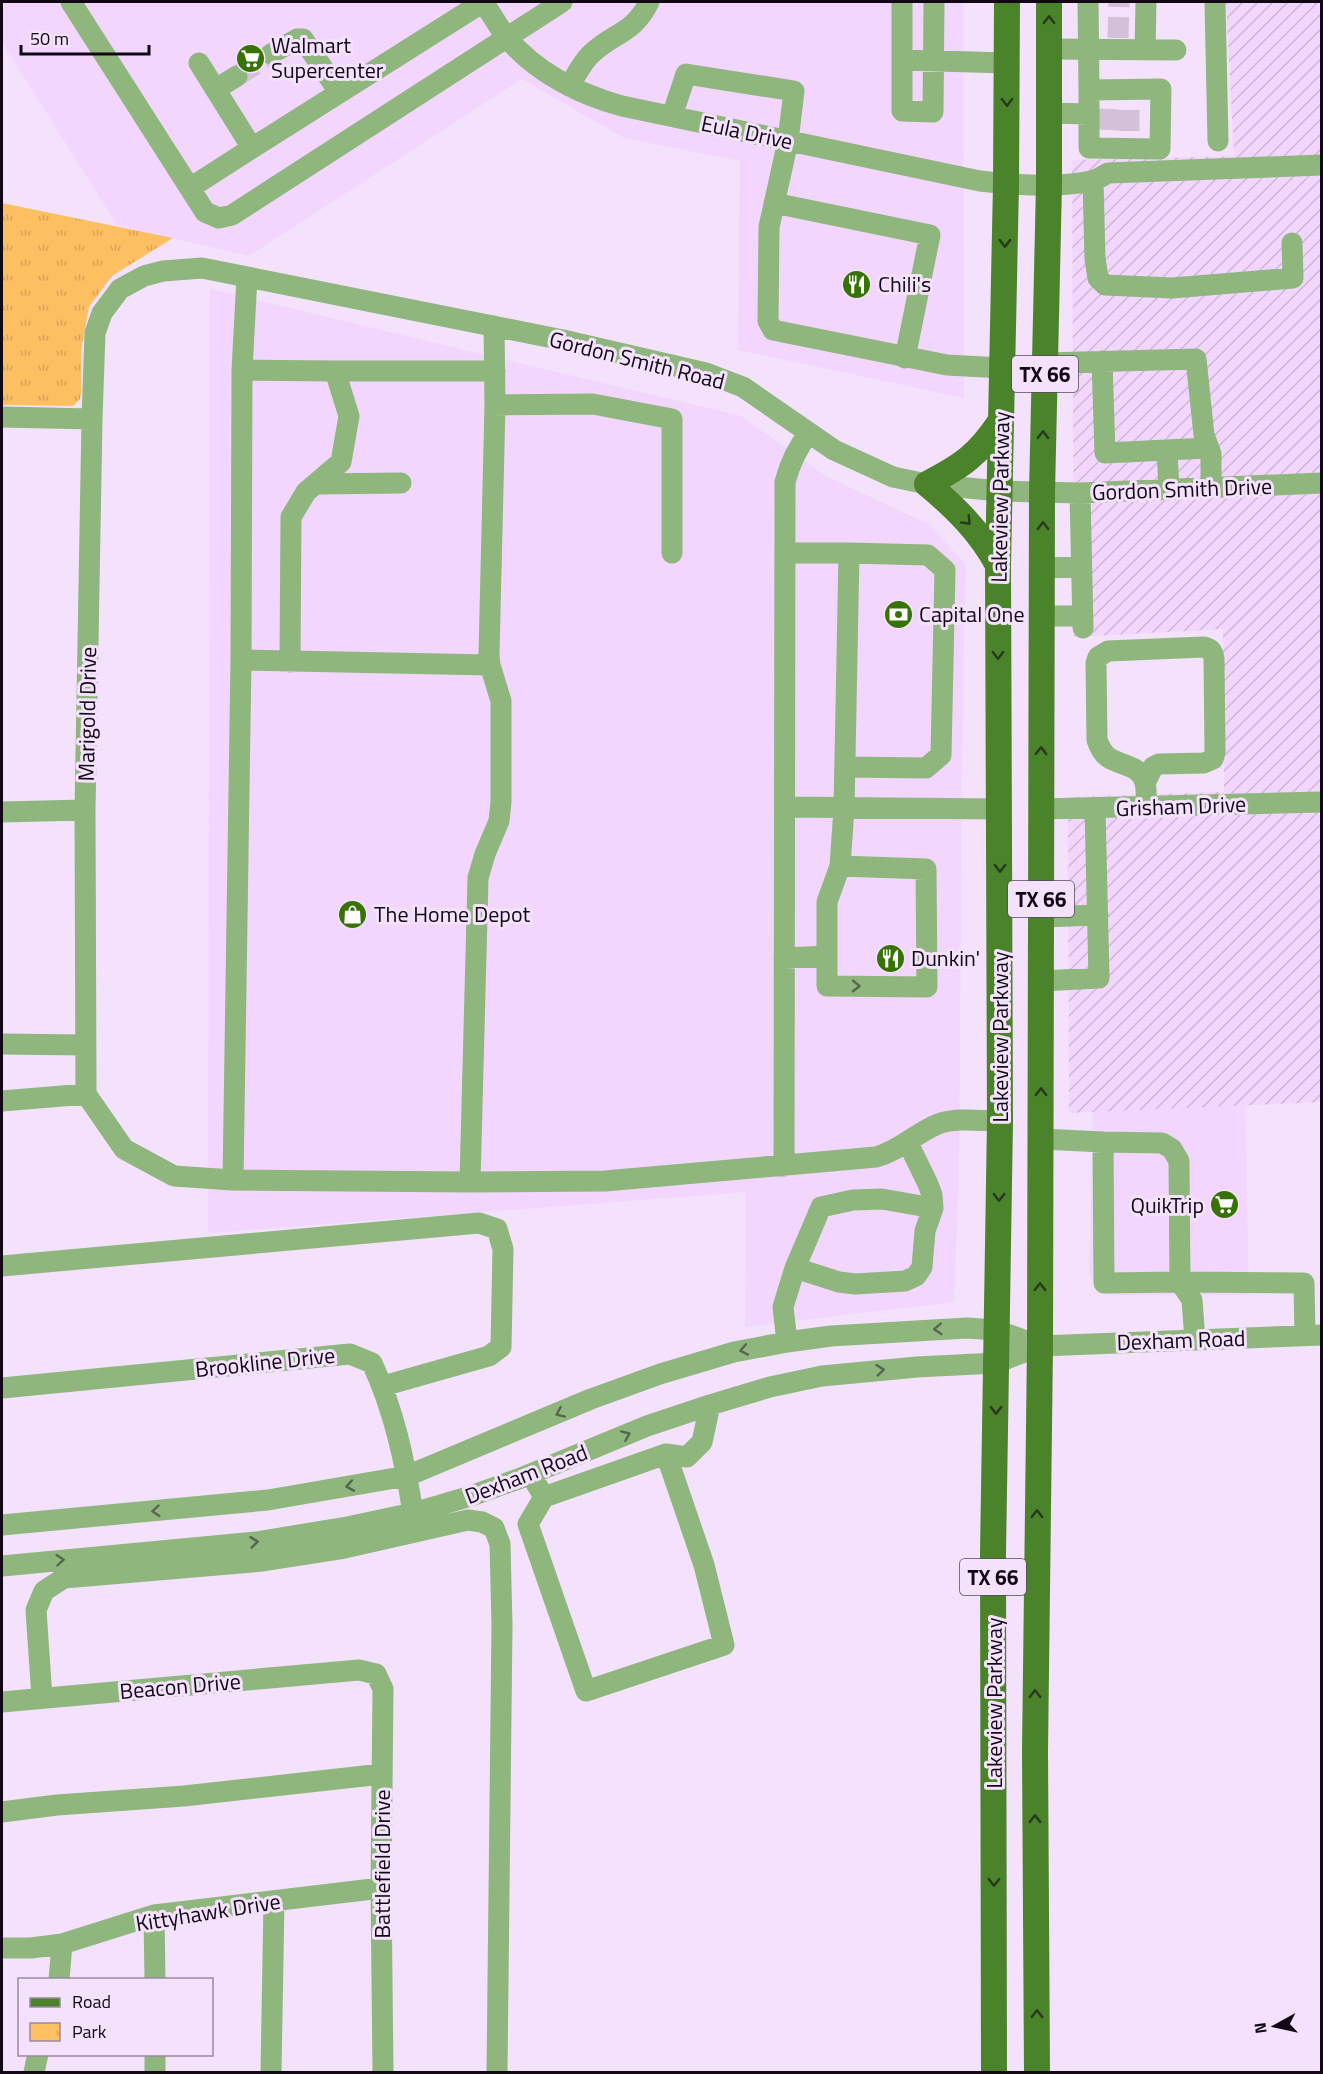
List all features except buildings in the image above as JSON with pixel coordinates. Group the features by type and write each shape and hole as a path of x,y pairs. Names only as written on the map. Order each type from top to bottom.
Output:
{"main road":[{"name":"Lakeview Parkway","path":"994,2073 993,1553 1000,1121 998,565 1006,184 1007,2"},
{"name":"Lakeview Parkway","path":"1038,2073 1035,1740 1040,1346 1042,493 1049,184 1049,2"},
{"path":"998,565 974,527 927,484 956,469 974,455 985,444 1000,422"},
{"path":"1000,809 1040,809"}],"street":[{"path":"71,2 205,212 219,218 232,215 562,2"},
{"path":"190,188 483,2"},
{"name":"Eula Drive","path":"483,2 507,37 547,72 569,86 600,100 980,182 1049,184 1093,181 1108,173 1322,165"},
{"path":"569,86 592,53 633,26 649,2"},
{"path":"902,2 902,111 933,112 934,2"},
{"path":"1088,2 1089,51 1115,97"},
{"path":"1145,50 1146,2"},
{"path":"1215,2 1218,141"},
{"path":"271,54 297,39 303,39 339,92"},
{"path":"1049,49 1089,51 1118,44 1145,50 1176,50"},
{"path":"902,60 1007,63"},
{"path":"199,63 252,148"},
{"path":"672,116 686,74 794,91 788,141 769,227 768,321 773,330 947,365 1002,368"},
{"path":"216,89 237,76"},
{"path":"1049,113 1089,114 1115,97 1161,89 1160,149 1118,140 1089,148 1089,114"},
{"path":"1093,181 1095,259 1098,278 1105,285 1172,288 1293,278 1292,243"},
{"path":"774,203 930,236 905,358"},
{"name":"Marigold Drive","path":"86,1094 85,810 95,333 102,313 120,290 144,276 163,271 202,268 247,277"},
{"path":"233,1180 241,660 242,370 247,277"},
{"name":"Gordon Smith Road","path":"247,277 494,326 706,373 743,387 834,450 893,477 927,484 1042,493"},
{"path":"470,1182 478,878 499,821 501,802 501,701 490,665 495,405 494,326"},
{"path":"1045,363 1196,359 1204,435 1211,454 1211,488"},
{"path":"1102,361 1105,453 1208,448"},
{"path":"242,370 495,371"},
{"path":"290,662 291,517 306,492 341,462 349,416 335,371"},
{"path":"495,405 593,404 672,419 672,553"},
{"path":"2,417 92,420"},
{"path":"784,1166 785,482 794,455 809,433"},
{"path":"1167,450 1169,490"},
{"path":"315,484 400,483"},
{"name":"Gordon Smith Drive","path":"1042,493 1322,483"},
{"path":"1042,616 1082,622 1080,493"},
{"path":"785,553 928,555 945,570 942,755 926,768 845,767"},
{"path":"840,866 926,869 927,987 827,986 827,902 840,866 844,809 849,553"},
{"path":"1043,568 1081,567"},
{"path":"1145,783 1140,773 1131,766 1110,759 1102,751 1097,740 1096,663 1098,657 1108,651 1210,648 1214,659 1215,752 1213,759 1204,763 1159,764 1153,767 1145,783 1146,807"},
{"path":"241,660 490,665"},
{"name":"Grisham Drive","path":"1040,809 1322,802"},
{"path":"785,807 1000,809"},
{"path":"1041,981 1099,978 1095,809"},
{"path":"2,812 85,810"},
{"path":"1042,917 1098,915"},
{"path":"784,958 827,956"},
{"path":"2,1044 85,1045"},
{"path":"2,1101 86,1094 124,1149 174,1176 233,1180 605,1181 876,1157 888,1154 939,1124 962,1120 1000,1121"},
{"path":"1041,1139 1162,1143 1172,1149 1179,1161 1180,1282 1192,1300 1195,1340"},
{"path":"1103,1142 1104,1283 1304,1283 1313,1335"},
{"path":"795,1268 839,1282 855,1284 905,1281 916,1276 922,1267 925,1232 933,1208 932,1195 908,1143"},
{"path":"787,1342 783,1306 795,1268 821,1207 853,1200 882,1199 933,1208"},
{"path":"2,1266 479,1223 497,1229 502,1249 501,1347 489,1356 383,1386"},
{"name":"Dexham Road","path":"2,1525 268,1500 407,1476 660,1374 734,1352 787,1342 831,1336 967,1328 996,1330 1040,1346"},
{"name":"Dexham Road","path":"2,1566 256,1542 413,1513 471,1496 531,1474 647,1426 710,1405 822,1376 917,1366 996,1363 1040,1346 1313,1335"},
{"name":"Brookline Drive","path":"2,1388 350,1354 372,1363 383,1386 407,1476 413,1513"},
{"path":"666,1454 704,1565 724,1645 585,1691 528,1524 544,1497 666,1454 687,1457 702,1442 710,1405"},
{"path":"531,1474 544,1497"},
{"path":"42,1698 36,1610 44,1591 64,1578 263,1561 340,1549 468,1520 482,1522 494,1528 500,1544 502,1624 497,2073"},
{"name":"Beacon Drive","path":"2,1702 359,1670"},
{"name":"Battlefield Drive","path":"359,1670 376,1674 383,1689 381,1888 383,2073"},
{"path":"2,1812 57,1805 184,1796 382,1774"},
{"name":"Kittyhawk Drive","path":"2,1948 31,1948 62,1944 154,1915 381,1888"},
{"path":"272,2073 274,1901"},
{"path":"154,1915 155,1978"},
{"path":"59,1978 62,1944"},
{"path":"34,2073 38,2056"},
{"path":"155,2056 155,2073"}],"shaded area":[{"path":"2,2 963,2 964,398 738,350 740,161 624,138 522,79 249,256 117,225 2,42"},
{"path":"1226,2 1321,2 1321,1102 1069,1113 1068,797 1224,792 1223,629 1074,637 1072,160 1234,156"},
{"path":"210,289 741,416 826,476 930,525 966,565 959,1166 954,1302 745,1327 746,1192 208,1233"},
{"path":"1245,1105 1249,1295 1109,1295 1094,1283 1089,1274 1093,1112"}],"green space":[{"path":"2,203 173,238 112,276 89,307 81,351 81,393 80,399 73,406 2,405"}],"tunnel":[{"path":"1118,38 1119,2"},
{"path":"237,76 271,54"},
{"path":"1108,130 1109,106"},
{"path":"1129,107 1129,131"}],"place":[{"name":"Walmart Supercenter","path":"250,58"},
{"name":"Chili's","path":"857,284"},
{"name":"Capital One","path":"898,614"},
{"name":"The Home Depot","path":"353,914"},
{"name":"Dunkin'","path":"890,958"},
{"name":"QuikTrip","path":"1225,1205"}]}
